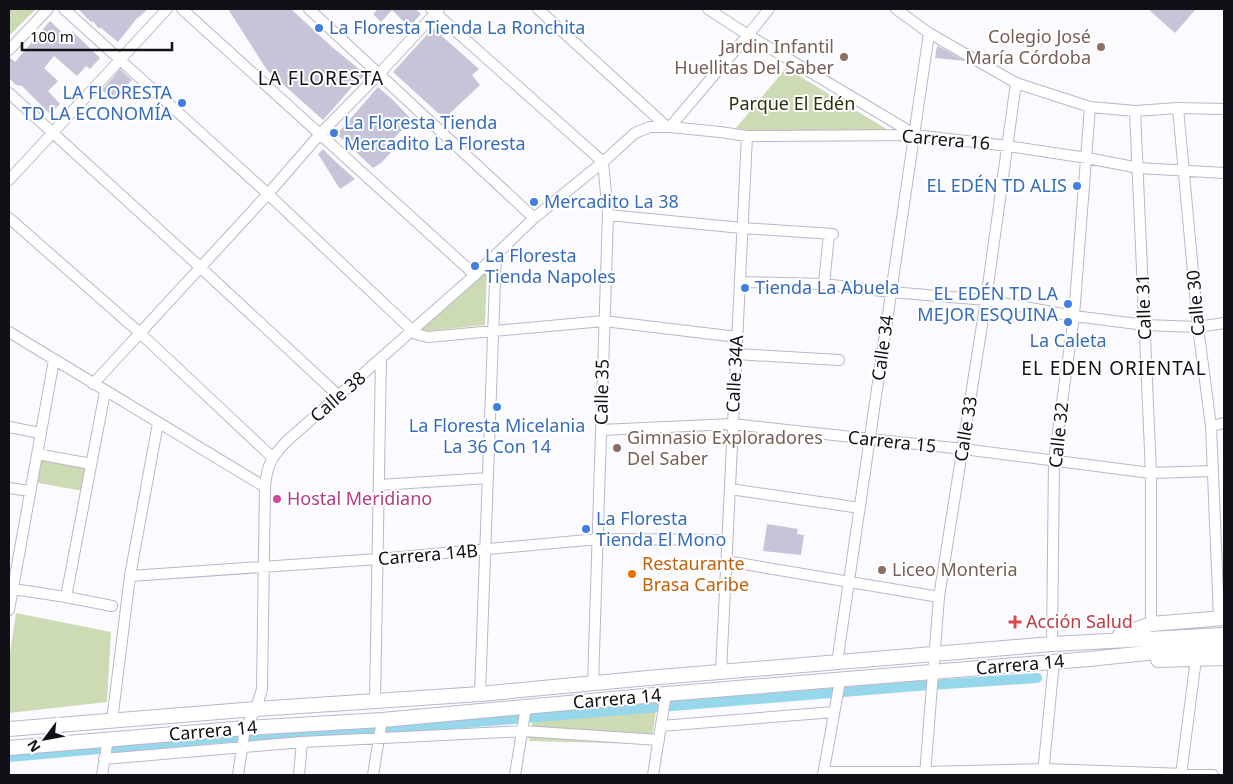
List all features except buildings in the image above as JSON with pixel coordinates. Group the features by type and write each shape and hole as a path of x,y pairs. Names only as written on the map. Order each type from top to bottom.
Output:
{"main road":[{"path":"1104,641 1151,624 1222,618"},
{"name":"Carrera 14","path":"9,748 107,742 244,739 381,724 932,677 1054,662 1089,660 1204,641 1224,635"},
{"name":"Carrera 14","path":"9,729 256,709 480,694 1052,644 1104,641 1204,641 1224,646"},
{"path":"1089,660 1224,658"}],"street":[{"path":"9,50 48,9"},
{"path":"64,9 268,194 416,334 428,336 493,332 604,321 737,337"},
{"path":"9,180 167,9"},
{"path":"182,9 475,275"},
{"path":"309,9 534,218"},
{"path":"538,9 668,127 769,9"},
{"path":"708,9 915,135"},
{"path":"896,9 929,33 1016,83 1090,107 1135,111 1178,108 1224,109"},
{"path":"93,384 268,194 320,134 379,74 435,10 603,162"},
{"name":"Calle 34","path":"837,663 929,33"},
{"name":"Calle 33","path":"925,774 940,597 986,300 1016,83"},
{"path":"9,93 200,266 339,396"},
{"name":"Calle 32","path":"1052,644 1054,460 1074,316 1090,107"},
{"name":"Calle 30","path":"1178,108 1198,327 1211,426 1212,471 1222,618"},
{"name":"Calle 31","path":"1135,111 1139,168 1150,473 1151,624"},
{"name":"Carrera 16","path":"650,127 668,127 747,136 915,135 1008,146 1139,168 1224,173"},
{"name":"Calle 38","path":"238,775 244,739 262,688 265,487 266,473 272,458 288,440 475,275 534,218 603,162 635,133 650,127"},
{"name":"Calle 34A","path":"721,672 747,136"},
{"name":"Calle 35","path":"593,683 608,215 603,162"},
{"path":"608,215 742,228 831,234 824,284"},
{"path":"9,218 140,333 272,458"},
{"path":"480,694 496,254"},
{"path":"740,282 824,284 986,300 1074,316 1145,325 1198,327 1224,323"},
{"path":"9,332 105,392 265,487"},
{"path":"736,354 839,360"},
{"path":"375,702 381,358"},
{"path":"9,610 13,589 13,559 30,491 54,360"},
{"path":"66,597 105,392"},
{"path":"112,721 130,576 158,423"},
{"path":"1211,426 1224,423"},
{"name":"Carrera 15","path":"601,430 732,424 963,449 1150,473 1212,471"},
{"path":"9,427 40,433"},
{"path":"37,454 91,464"},
{"path":"379,485 488,478"},
{"path":"9,488 30,491"},
{"path":"730,490 860,508"},
{"name":"Carrera 14B","path":"130,576 378,559 598,539 727,540"},
{"path":"726,561 940,597"},
{"path":"13,589 112,606"},
{"path":"1181,774 1196,659"},
{"path":"1043,772 1054,662"},
{"path":"839,685 823,774 1043,772 1214,775"},
{"path":"653,775 665,699"},
{"path":"662,721 835,709"},
{"path":"516,775 526,711"},
{"path":"373,775 381,724"},
{"path":"105,758 244,739 302,742 523,730 659,740"},
{"path":"102,775 107,742"},
{"path":"299,775 302,742"}],"green space":[{"path":"9,9 36,9 9,36"},
{"name":"Parque El Edén","path":"786,68 888,130 756,132 736,128"},
{"path":"487,269 485,325 419,332"},
{"path":"38,456 87,464 83,491 33,482"},
{"path":"16,613 111,632 107,702 9,713 9,659"},
{"path":"657,704 651,744 529,741 534,713"}],"waterway":[{"path":"9,757 234,737 368,731 916,686 1037,678"}],"place":[{"name":"La Floresta Tienda La Ronchita","path":"319,28"},
{"name":"Colegio José María Córdoba","path":"1101,47"},
{"name":"Jardin Infantil Huellitas Del Saber","path":"844,57"},
{"name":"LA FLORESTA TD LA ECONOMÍA","path":"182,103"},
{"name":"La Floresta Tienda Mercadito La Floresta","path":"334,133"},
{"name":"EL EDÉN TD ALIS","path":"1077,186"},
{"name":"Mercadito La 38","path":"534,202"},
{"name":"La Floresta Tienda Napoles","path":"475,266"},
{"name":"Tienda La Abuela","path":"745,288"},
{"name":"EL EDÉN TD LA MEJOR ESQUINA","path":"1068,304"},
{"name":"La Caleta","path":"1068,322"},
{"name":"La Floresta Micelania La 36 Con 14","path":"497,407"},
{"name":"Gimnasio Exploradores Del Saber","path":"617,448"},
{"name":"Hostal Meridiano","path":"277,499"},
{"name":"La Floresta Tienda El Mono","path":"586,529"},
{"name":"Liceo Monteria","path":"882,570"},
{"name":"Restaurante Brasa Caribe","path":"632,574"},
{"name":"Acción Salud","path":"1015,622"}],"district":[{"name":"LA FLORESTA","path":"321,78"},
{"name":"EL EDEN ORIENTAL","path":"1114,368"}]}
